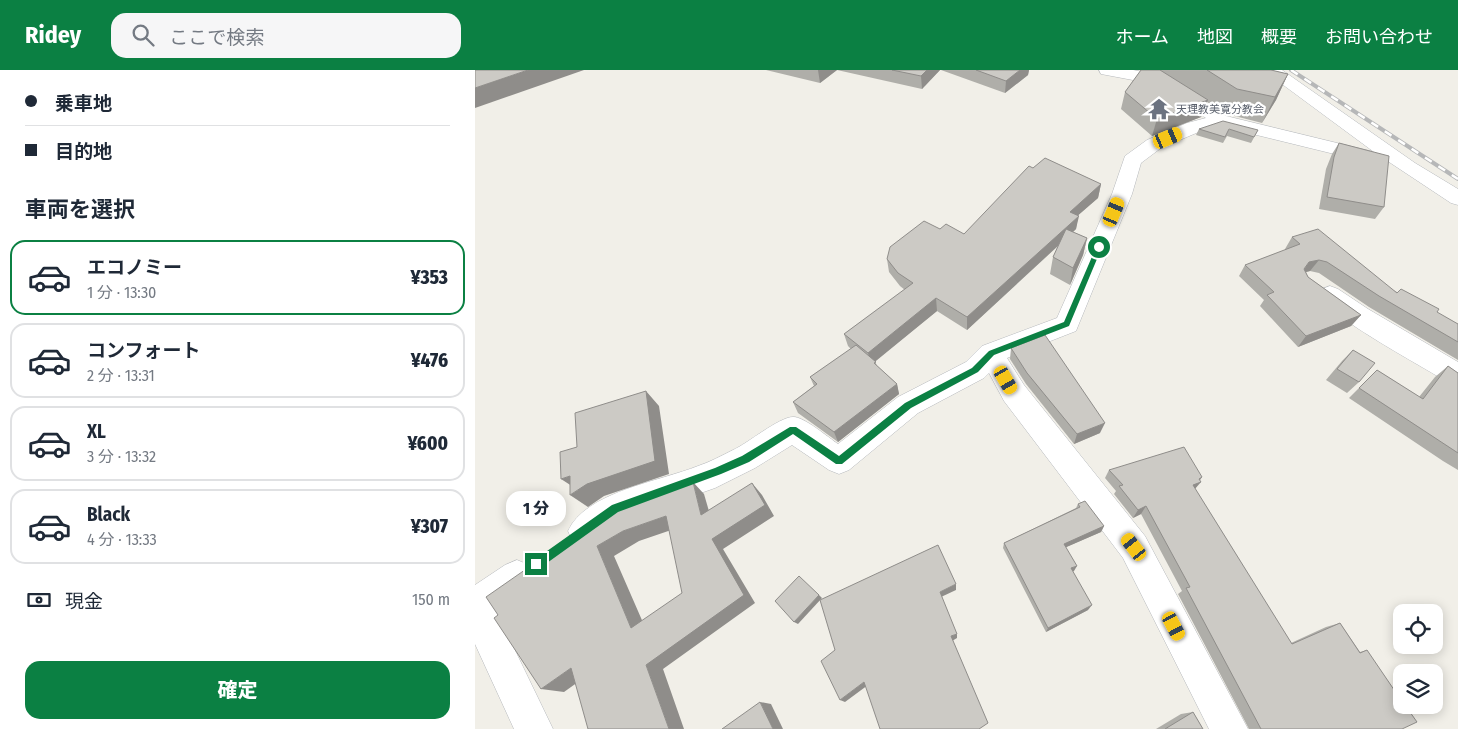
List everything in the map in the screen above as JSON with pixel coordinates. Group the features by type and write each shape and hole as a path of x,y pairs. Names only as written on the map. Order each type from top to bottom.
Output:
{"street":[{"path":"1107,70 1159,75 1219,120 1408,167"},
{"path":"1271,70 1408,167 1458,198"},
{"path":"534,729 475,605 615,508 721,470 745,459 793,429 839,461 908,405 975,370 991,353 1067,324 1122,194 1132,160 1154,144 1194,127 1219,120"},
{"path":"1310,281 1359,316 1458,375"},
{"path":"991,353 1014,393 1134,547 1229,729"}],"building":[{"path":"475,70 528,70 475,88"},
{"path":"892,70 927,70 921,76"},
{"path":"976,70 1020,70 1006,81"},
{"path":"1141,70 1160,70 1208,100 1157,119 1125,92"},
{"path":"1207,70 1271,70 1288,74 1275,97 1237,89"},
{"path":"1223,121 1258,130 1254,137 1229,129 1225,137 1199,129"},
{"path":"1339,143 1389,156 1384,207 1327,197 1334,157"},
{"path":"1045,158 1101,184 1070,212 1079,216 967,317 936,298 868,353 844,334 913,283 898,273 887,259 890,247 924,221 940,229 946,224 964,234 1029,166 1033,168"},
{"path":"1066,229 1087,238 1073,268 1053,257"},
{"path":"1318,229 1397,293 1401,289 1439,309 1437,312 1458,324 1458,342 1379,296 1327,262 1319,260 1309,262 1304,269 1308,277 1361,315 1306,336 1267,295 1274,292 1245,265 1300,244 1292,237"},
{"path":"1045,335 1105,423 1077,434 1027,373 1011,348"},
{"path":"856,345 897,384 834,432 793,402 817,384 810,377"},
{"path":"1353,350 1375,363 1359,382 1337,369"},
{"path":"1448,366 1458,373 1458,453 1359,388 1377,370 1423,399"},
{"path":"646,391 655,461 587,484 570,495 570,476 561,479 560,452 577,447 575,413"},
{"path":"1184,447 1202,477 1199,479 1201,482 1193,485 1292,644 1340,623 1360,653 1367,650 1393,688 1393,714 1411,714 1417,722 1402,729 1261,729 1186,588 1190,587 1146,506 1138,510 1119,486 1123,485 1109,470"},
{"path":"693,482 701,515 752,483 765,505 712,539 744,595 646,665 669,729 588,729 571,668 541,689 494,618 498,615 486,597 611,510","holes":["666,516 682,593 631,628 597,546 623,531"]},
{"path":"1085,501 1104,526 1064,544 1077,566 1071,568 1092,605 1048,628 1004,543 1080,507 1078,504"},
{"path":"938,545 956,584 940,592 957,634 951,636 988,723 979,729 880,729 864,682 840,700 821,661 835,650 820,600"},
{"path":"799,576 819,595 794,622 775,601"},
{"path":"760,702 773,729 722,729"},
{"path":"1193,712 1203,729 1165,729"}],"railway":[{"path":"1291,70 1458,179"}],"place":[{"name":"天理教美寛分教会","path":"1159,109"}],"route":[{"path":"536,564 615,508 718,472 745,459 793,429 839,461 908,405 975,370 991,353 1067,324 1099,247"}]}
